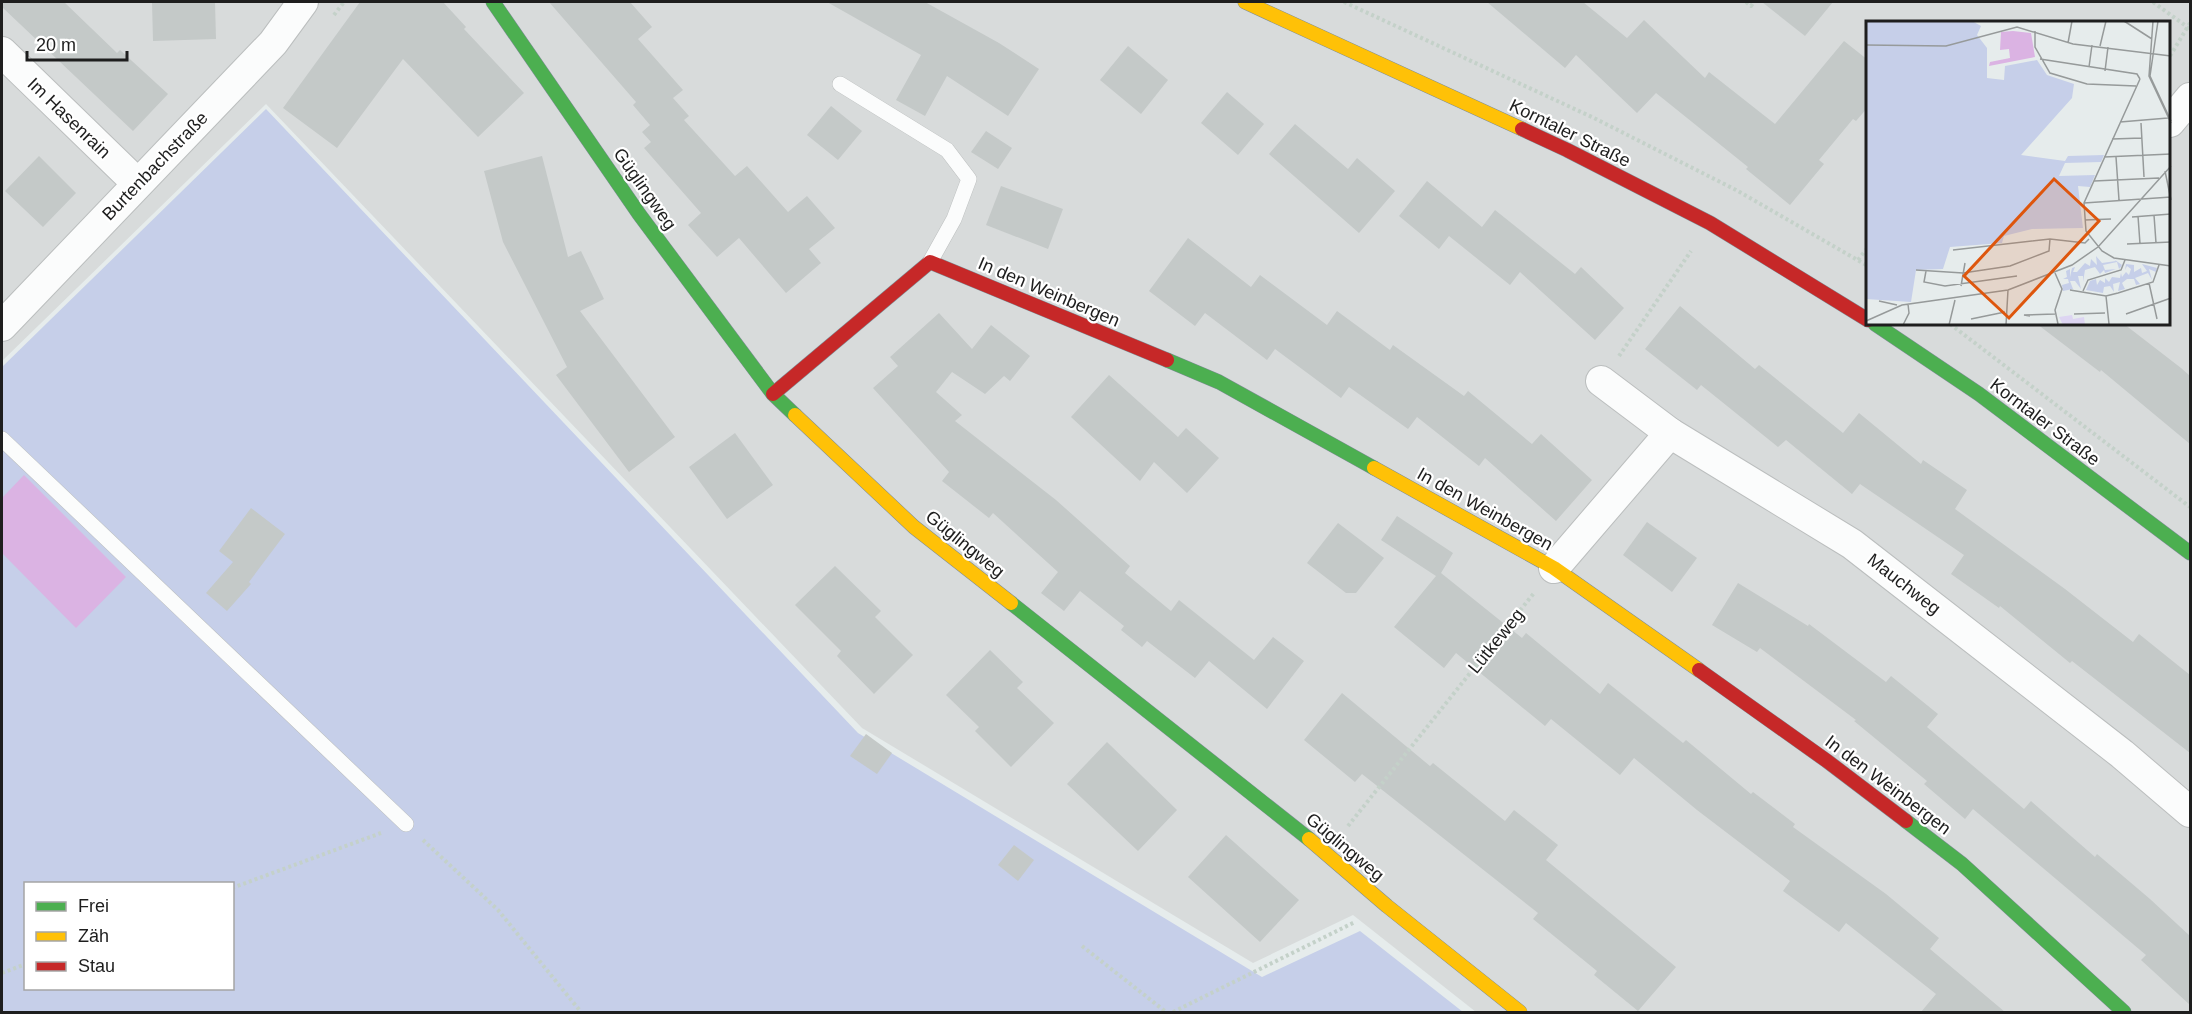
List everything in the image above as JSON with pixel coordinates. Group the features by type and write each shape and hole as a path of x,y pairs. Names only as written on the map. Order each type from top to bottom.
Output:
{"street":[{"name":"Burtenbachstraße","path":"2,326 273,43 303,2"},
{"name":"Güglingweg","path":"493,2 639,214 773,394 914,527 1327,853 1387,906 1520,1012"},
{"name":"Korntaler Straße","path":"1245,2 1567,150 1710,223 1866,318"},
{"name":"Im Hasenrain","path":"2,52 137,183"},
{"path":"2177,127 2190,98"},
{"path":"773,394 930,262"},
{"name":"In den Weinbergen","path":"930,262 1219,382 1554,568 1827,761 1962,864 2124,1012"},
{"name":"Korntaler Straße","path":"1878,326 1979,394 2190,553"},
{"name":"Mauchweg","path":"1601,381 1670,433 1852,544 2122,754 2190,812"},
{"path":"1554,568 1670,433"}],"lane":[{"path":"840,84 947,150 969,179 954,219 930,262"},
{"path":"2,439 406,824"}],"path":[{"path":"1344,2 1594,118 1736,190 1866,265"},
{"path":"1746,2 1751,6 1754,2"},
{"path":"2153,2 2189,26 2171,53"},
{"path":"1601,381 1710,223"},
{"path":"1858,260 1866,250"},
{"path":"1953,326 2190,507"},
{"name":"Lütkeweg","path":"1327,853 1554,568"},
{"path":"234,887 406,824 498,910 581,1012"},
{"path":"1173,1012 1387,906"},
{"path":"1082,946 1166,1012"},
{"path":"2,973 24,965"}],"shaded area":[{"path":"2,2 2190,2 2190,1012 1476,1012 1353,915 1253,963 862,728 266,104 2,361"},
{"path":"266,109 858,733 1262,977 1360,931 1463,1012 2,1012 2,367"},
{"path":"24,475 126,577 76,628 2,553 2,498"}],"building":[{"path":"2,2 64,2 117,53 120,50 168,94 133,131 2,7"},
{"path":"152,2 215,2 216,39 153,41"},
{"path":"360,2 443,2 466,27 464,29 524,93 478,137 403,59 337,148 283,108"},
{"path":"549,2 630,2 652,27 638,39 683,90 673,98 689,116 684,120 735,176 747,166 788,212 807,196 835,228 809,249 821,263 786,293 739,238 717,257 688,225 701,213 644,148 651,142 642,132 650,125 633,105 636,102"},
{"path":"827,2 925,2 999,43 1039,69 1008,116 947,76 925,116 896,100 921,55"},
{"path":"1487,2 1583,2 1627,38 1644,20 1705,78 1709,72 1775,124 1844,41 1866,58 1866,109 1856,121 1853,119 1819,160 1824,164 1790,205 1746,169 1748,167 1656,93 1637,113 1576,55 1565,68"},
{"path":"1762,2 1833,2 1805,36"},
{"path":"1128,46 1168,80 1141,114 1100,80"},
{"path":"1227,92 1264,124 1238,155 1201,123"},
{"path":"831,106 862,131 838,160 807,135"},
{"path":"1295,124 1348,169 1357,158 1395,191 1359,233 1269,154"},
{"path":"986,131 1012,148 998,169 971,152"},
{"path":"39,156 76,193 43,227 5,191"},
{"path":"542,156 568,257 581,251 604,299 580,311 675,437 629,472 556,375 567,367 503,242 484,171"},
{"path":"1427,181 1482,227 1495,210 1575,274 1581,267 1624,308 1595,340 1520,272 1510,285 1449,236 1439,249 1399,216"},
{"path":"1001,186 1063,209 1048,249 986,225"},
{"path":"1188,238 1251,287 1260,275 1327,325 1337,311 1390,350 1393,345 1464,396 1468,391 1532,444 1541,434 1592,480 1556,521 1485,458 1479,466 1417,417 1408,429 1349,387 1341,398 1275,349 1267,360 1205,313 1195,326 1149,291"},
{"path":"1680,306 1755,369 1759,365 1843,433 1859,413 1921,464 1923,460 1967,490 1955,509 2133,642 2139,634 2190,675 2190,753 2072,661 2070,663 2000,606 1999,608 1951,574 1964,555 1860,484 1852,494 1786,440 1778,447 1701,385 1697,390 1645,349"},
{"path":"939,313 972,349 991,325 1030,356 1010,381 1004,376 985,394 952,372 936,392 962,415 955,421 1056,500 1130,566 1125,573 1171,611 1179,600 1254,660 1273,637 1304,661 1267,709 1209,661 1195,678 1147,641 1142,647 1121,630 1124,626 1080,591 1064,611 1041,593 1058,572 993,513 989,518 942,481 949,472 873,388 898,366 890,357"},
{"path":"2040,326 2127,326 2181,368 2190,376 2190,444 2101,370 2100,372"},
{"path":"1109,375 1178,437 1186,428 1219,458 1187,493 1154,462 1140,481 1071,417"},
{"path":"735,433 773,485 727,519 689,467"},
{"path":"251,508 285,534 249,582 251,584 227,611 206,593 233,562 219,551"},
{"path":"1397,516 1453,553 1441,573 1522,638 1526,633 1600,694 1608,683 1683,743 1686,740 1751,794 1753,792 1795,824 1793,827 1886,894 1939,938 1930,949 2005,1012 1921,1012 1936,994 1846,923 1839,932 1783,891 1790,881 1697,810 1634,758 1620,775 1551,719 1545,726 1456,653 1444,668 1394,627 1436,576 1381,540"},
{"path":"1647,522 1697,558 1672,592 1623,555"},
{"path":"1338,523 1384,558 1356,593 1346,593 1307,563"},
{"path":"835,566 881,611 875,617 913,655 874,694 837,656 841,651 795,605"},
{"path":"1738,583 1808,626 1809,624 1886,682 1891,676 1938,714 1927,727 2024,809 2031,801 2095,857 2097,854 2150,899 2190,936 2190,1005 2141,960 2146,955 1973,809 1965,819 1924,784 1927,781 1854,721 1856,720 1760,648 1757,652 1712,625"},
{"path":"990,650 1023,682 1017,688 1054,723 1011,767 975,731 979,727 946,695"},
{"path":"1342,693 1430,766 1433,763 1505,821 1514,810 1558,845 1546,860 1676,967 1638,1011 1594,975 1597,971 1533,919 1538,913 1362,774 1355,782 1304,740"},
{"path":"866,734 892,753 877,774 850,756"},
{"path":"1107,742 1177,810 1138,851 1067,784"},
{"path":"1226,835 1299,900 1260,942 1188,877"},
{"path":"1014,845 1034,860 1018,881 998,865"}],"traffic: fast":[{"path":"493,2 639,214 773,394 795,415"},
{"path":"1878,326 1979,394 2190,553"},
{"path":"1167,360 1219,382 1374,468"},
{"path":"1011,603 1309,839"},
{"path":"1906,821 1962,864 2124,1012"}],"traffic: slow":[{"path":"1245,2 1522,129"},
{"path":"795,415 914,527 1011,603"},
{"path":"1374,468 1554,568 1699,670"},
{"path":"1309,839 1387,906 1520,1012"}],"traffic: jam":[{"path":"1522,129 1710,223 1866,319"},
{"path":"773,394 930,262 1167,360"},
{"path":"1699,670 1827,761 1906,821"}]}
